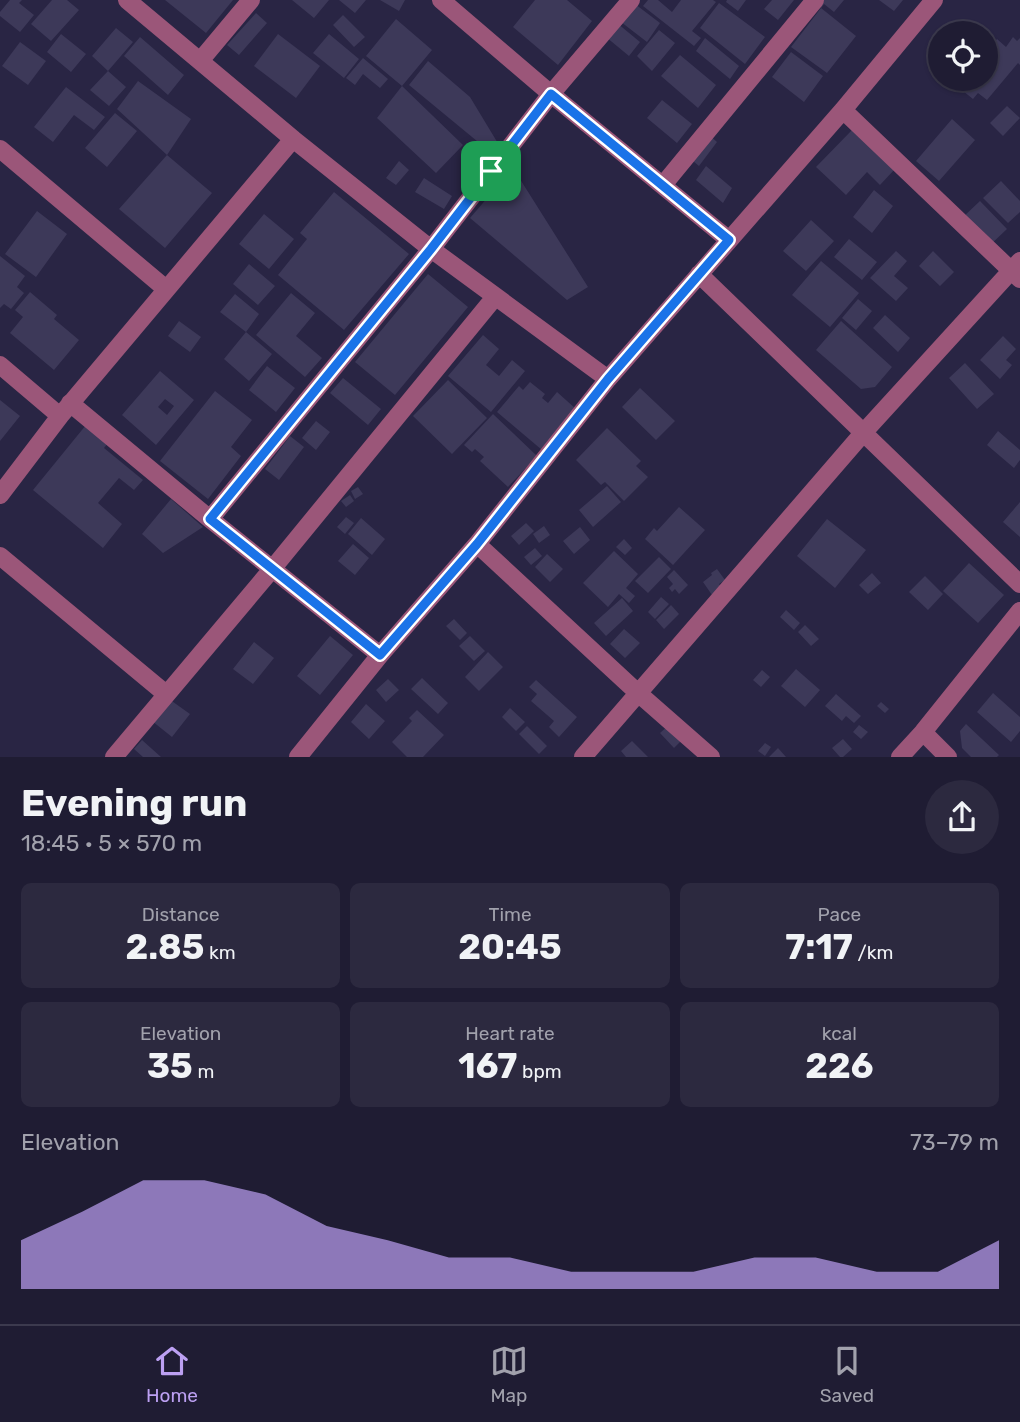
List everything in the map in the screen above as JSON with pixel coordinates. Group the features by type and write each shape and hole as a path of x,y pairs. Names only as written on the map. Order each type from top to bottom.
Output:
{"street":[{"path":"127,0 293,139 431,249 608,379"},
{"path":"200,61 251,0"},
{"path":"210,519 431,249 551,94 631,0"},
{"path":"663,185 815,0"},
{"path":"298,757 380,655 477,544 608,379 843,110 934,0"},
{"path":"444,1 551,94 729,240"},
{"path":"583,757 864,432 1017,270 843,110"},
{"path":"0,495 65,410 293,139"},
{"path":"0,149 166,289"},
{"path":"699,274 1020,584"},
{"path":"114,757 495,297"},
{"path":"0,365 65,410 210,519 380,655"},
{"path":"477,544 710,757"},
{"path":"0,555 166,694"},
{"path":"900,757 1020,611"},
{"path":"923,732 948,757"}],"building":[{"path":"10,0 22,0 19,3 34,15 20,32 0,16 0,12"},
{"path":"52,0 67,0 79,10 51,41 31,24"},
{"path":"165,0 233,0 206,33"},
{"path":"292,0 329,0 314,18"},
{"path":"339,0 366,0 355,13"},
{"path":"380,0 405,0 399,11"},
{"path":"535,0 567,0 592,21 558,65 513,27"},
{"path":"648,0 658,0 672,12 681,0 716,2 692,31 701,38 694,46 643,6"},
{"path":"746,0 738,11 726,2"},
{"path":"772,0 794,0 778,20 764,9"},
{"path":"818,0 844,0 834,12 824,4 821,8 816,3"},
{"path":"879,0 903,0 894,11"},
{"path":"719,3 765,37 745,64 700,28"},
{"path":"635,4 660,23 647,42 621,22"},
{"path":"821,8 856,36 827,73 791,47"},
{"path":"256,13 267,23 239,55 227,45"},
{"path":"343,15 365,37 354,47 333,25"},
{"path":"396,19 432,50 402,86 366,56"},
{"path":"617,23 640,42 629,56 606,37"},
{"path":"116,28 133,42 108,71 92,56"},
{"path":"659,30 675,43 652,71 637,56"},
{"path":"61,34 86,54 71,72 47,52"},
{"path":"278,34 320,66 296,98 254,66"},
{"path":"329,34 359,59 344,78 313,53"},
{"path":"140,37 184,75 168,95 124,56"},
{"path":"1013,37 1017,41 1020,38 1020,65 1018,63 998,87 998,40 1006,47"},
{"path":"705,38 739,66 730,79 696,51"},
{"path":"20,42 46,61 28,85 2,66"},
{"path":"791,52 823,76 804,102 772,77"},
{"path":"680,55 716,85 698,108 661,76"},
{"path":"363,58 388,79 380,88 363,74 355,85 346,78"},
{"path":"428,61 470,97 502,150 489,151 409,85"},
{"path":"108,71 126,87 109,106 90,90"},
{"path":"138,81 191,119 167,155 117,109"},
{"path":"402,86 463,145 436,173 377,118"},
{"path":"66,87 105,117 94,130 74,115 53,142 34,127"},
{"path":"963,91 995,91 987,100 978,93 973,99"},
{"path":"662,100 692,124 677,143 647,118"},
{"path":"1007,106 1020,118 1003,136 990,123"},
{"path":"115,113 137,131 107,167 85,148"},
{"path":"952,119 975,140 939,181 916,161"},
{"path":"852,130 894,170 880,185 867,172 846,195 816,167"},
{"path":"707,133 717,142 699,166 688,157"},
{"path":"167,155 212,193 165,248 119,209"},
{"path":"399,161 409,170 396,185 386,178"},
{"path":"706,166 732,188 723,203 696,180"},
{"path":"513,168 588,287 567,300 470,218"},
{"path":"424,178 452,196 444,209 415,192"},
{"path":"1001,181 1020,201 1020,212 1008,223 983,198"},
{"path":"874,190 893,206 872,233 853,217"},
{"path":"334,192 409,254 344,330 278,275 307,239 300,233"},
{"path":"980,201 1007,229 988,247 962,218"},
{"path":"37,211 67,234 36,277 5,254"},
{"path":"264,214 294,239 269,269 239,244"},
{"path":"811,220 834,241 806,271 783,251"},
{"path":"849,239 877,262 862,280 834,257"},
{"path":"896,251 907,261 894,276 908,288 896,301 870,278"},
{"path":"933,251 954,272 940,286 919,266"},
{"path":"0,256 25,276 17,287 24,293 11,309 4,304 0,308"},
{"path":"821,261 859,293 830,327 792,295"},
{"path":"249,264 275,286 258,305 233,284"},
{"path":"428,274 468,307 395,395 355,362"},
{"path":"30,292 57,315 54,319 79,340 54,370 10,333 23,317 15,310"},
{"path":"291,293 315,313 296,336 322,358 305,377 256,335"},
{"path":"235,294 259,314 246,332 220,312"},
{"path":"858,299 872,311 856,330 842,318"},
{"path":"885,315 910,338 898,352 873,328"},
{"path":"179,321 201,337 190,352 168,336"},
{"path":"841,321 892,367 875,387 861,389 816,350"},
{"path":"246,332 272,354 249,381 224,359"},
{"path":"483,335 499,349 486,365 499,376 512,360 525,371 491,412 448,376"},
{"path":"1003,336 1016,349 1006,360 1012,365 1000,379 980,360"},
{"path":"965,363 994,394 977,409 949,378"},
{"path":"267,366 295,388 276,412 249,390"},
{"path":"160,371 194,400 156,445 122,415","holes":["165,399 174,406 167,415 158,407"]},
{"path":"343,378 381,409 368,425 330,393"},
{"path":"448,380 487,418 452,454 413,416"},
{"path":"530,382 545,394 542,398 548,403 557,392 576,409 542,450 497,412 519,386 523,390"},
{"path":"640,388 675,421 656,440 622,407"},
{"path":"215,391 252,420 231,447 241,456 208,499 160,461"},
{"path":"0,400 20,416 0,441"},
{"path":"493,414 537,456 508,487 480,461 484,457 475,449 472,452 464,445"},
{"path":"316,421 330,432 316,450 302,438"},
{"path":"86,425 108,443 104,448 143,480 134,490 119,478 98,503 122,524 103,548 33,490"},
{"path":"607,428 641,461 636,466 648,477 624,501 605,482 601,485 576,460"},
{"path":"998,431 1020,450 1020,460 1014,468 987,445"},
{"path":"290,436 304,447 279,480 265,469"},
{"path":"607,486 621,502 593,527 579,510"},
{"path":"358,487 363,494 355,499 351,491"},
{"path":"350,495 354,501 346,507 341,501"},
{"path":"171,499 203,527 163,553 142,534"},
{"path":"1020,502 1020,537 1003,522"},
{"path":"679,507 705,530 673,565 645,539 654,528 657,531"},
{"path":"346,517 354,523 345,534 337,527"},
{"path":"361,518 385,539 372,555 348,534"},
{"path":"827,519 866,550 835,588 797,556"},
{"path":"526,523 534,531 519,545 511,536"},
{"path":"544,526 550,535 539,543 533,534"},
{"path":"580,527 590,540 574,554 563,541"},
{"path":"624,539 632,548 625,555 616,547"},
{"path":"353,544 369,558 355,575 338,561"},
{"path":"535,548 542,556 531,565 524,557"},
{"path":"614,551 638,574 626,588 635,596 629,603 619,594 608,607 583,583"},
{"path":"547,554 563,569 550,582 535,567"},
{"path":"659,557 671,569 648,593 635,581"},
{"path":"969,563 1004,595 978,623 943,591"},
{"path":"717,569 725,580 719,584 722,588 712,595 703,582"},
{"path":"674,570 688,585 679,594 675,589 672,592 669,588 673,584 667,577"},
{"path":"872,573 881,583 868,594 859,585"},
{"path":"925,576 943,594 928,610 909,592"},
{"path":"661,597 669,604 655,619 648,612"},
{"path":"622,598 633,611 606,636 594,623"},
{"path":"671,605 679,614 664,629 656,620"},
{"path":"786,610 800,623 794,630 780,617"},
{"path":"454,619 467,633 460,640 446,626"},
{"path":"805,625 819,639 811,646 798,632"},
{"path":"624,629 640,643 625,658 610,644"},
{"path":"330,636 353,655 320,695 297,676"},
{"path":"470,636 485,651 474,661 459,646"},
{"path":"254,642 274,658 253,684 233,669"},
{"path":"488,652 503,667 479,691 465,677"},
{"path":"796,669 820,690 805,707 781,686"},
{"path":"762,670 770,677 761,687 753,680"},
{"path":"422,678 448,703 438,714 411,689"},
{"path":"388,679 399,690 386,702 376,690"},
{"path":"536,680 577,717 559,737 549,727 554,721 531,701 537,694 529,687"},
{"path":"993,693 1020,717 1020,731 1011,742 977,712"},
{"path":"836,694 861,716 854,723 846,716 842,721 825,706"},
{"path":"169,699 190,714 172,737 152,721"},
{"path":"881,702 889,709 885,713 877,706"},
{"path":"366,704 385,721 369,739 351,722"},
{"path":"510,708 525,722 516,731 502,717"},
{"path":"417,710 444,735 423,757 407,757 392,742 412,721 409,718"},
{"path":"966,724 999,755 997,757 971,757 962,748 960,731"},
{"path":"669,725 682,740 674,748 660,733"},
{"path":"859,725 868,732 861,739 853,732"},
{"path":"527,726 547,746 539,754 519,734"},
{"path":"843,739 852,749 840,757 832,748"},
{"path":"142,740 161,757 143,757 134,749"},
{"path":"632,741 648,757 626,757 621,751"},
{"path":"765,743 771,747 765,756 758,751"},
{"path":"778,748 786,757 769,757"}],"route":[{"path":"551,94 729,240 608,379 477,544 380,655 210,519 431,249 491,171 551,94"}]}
